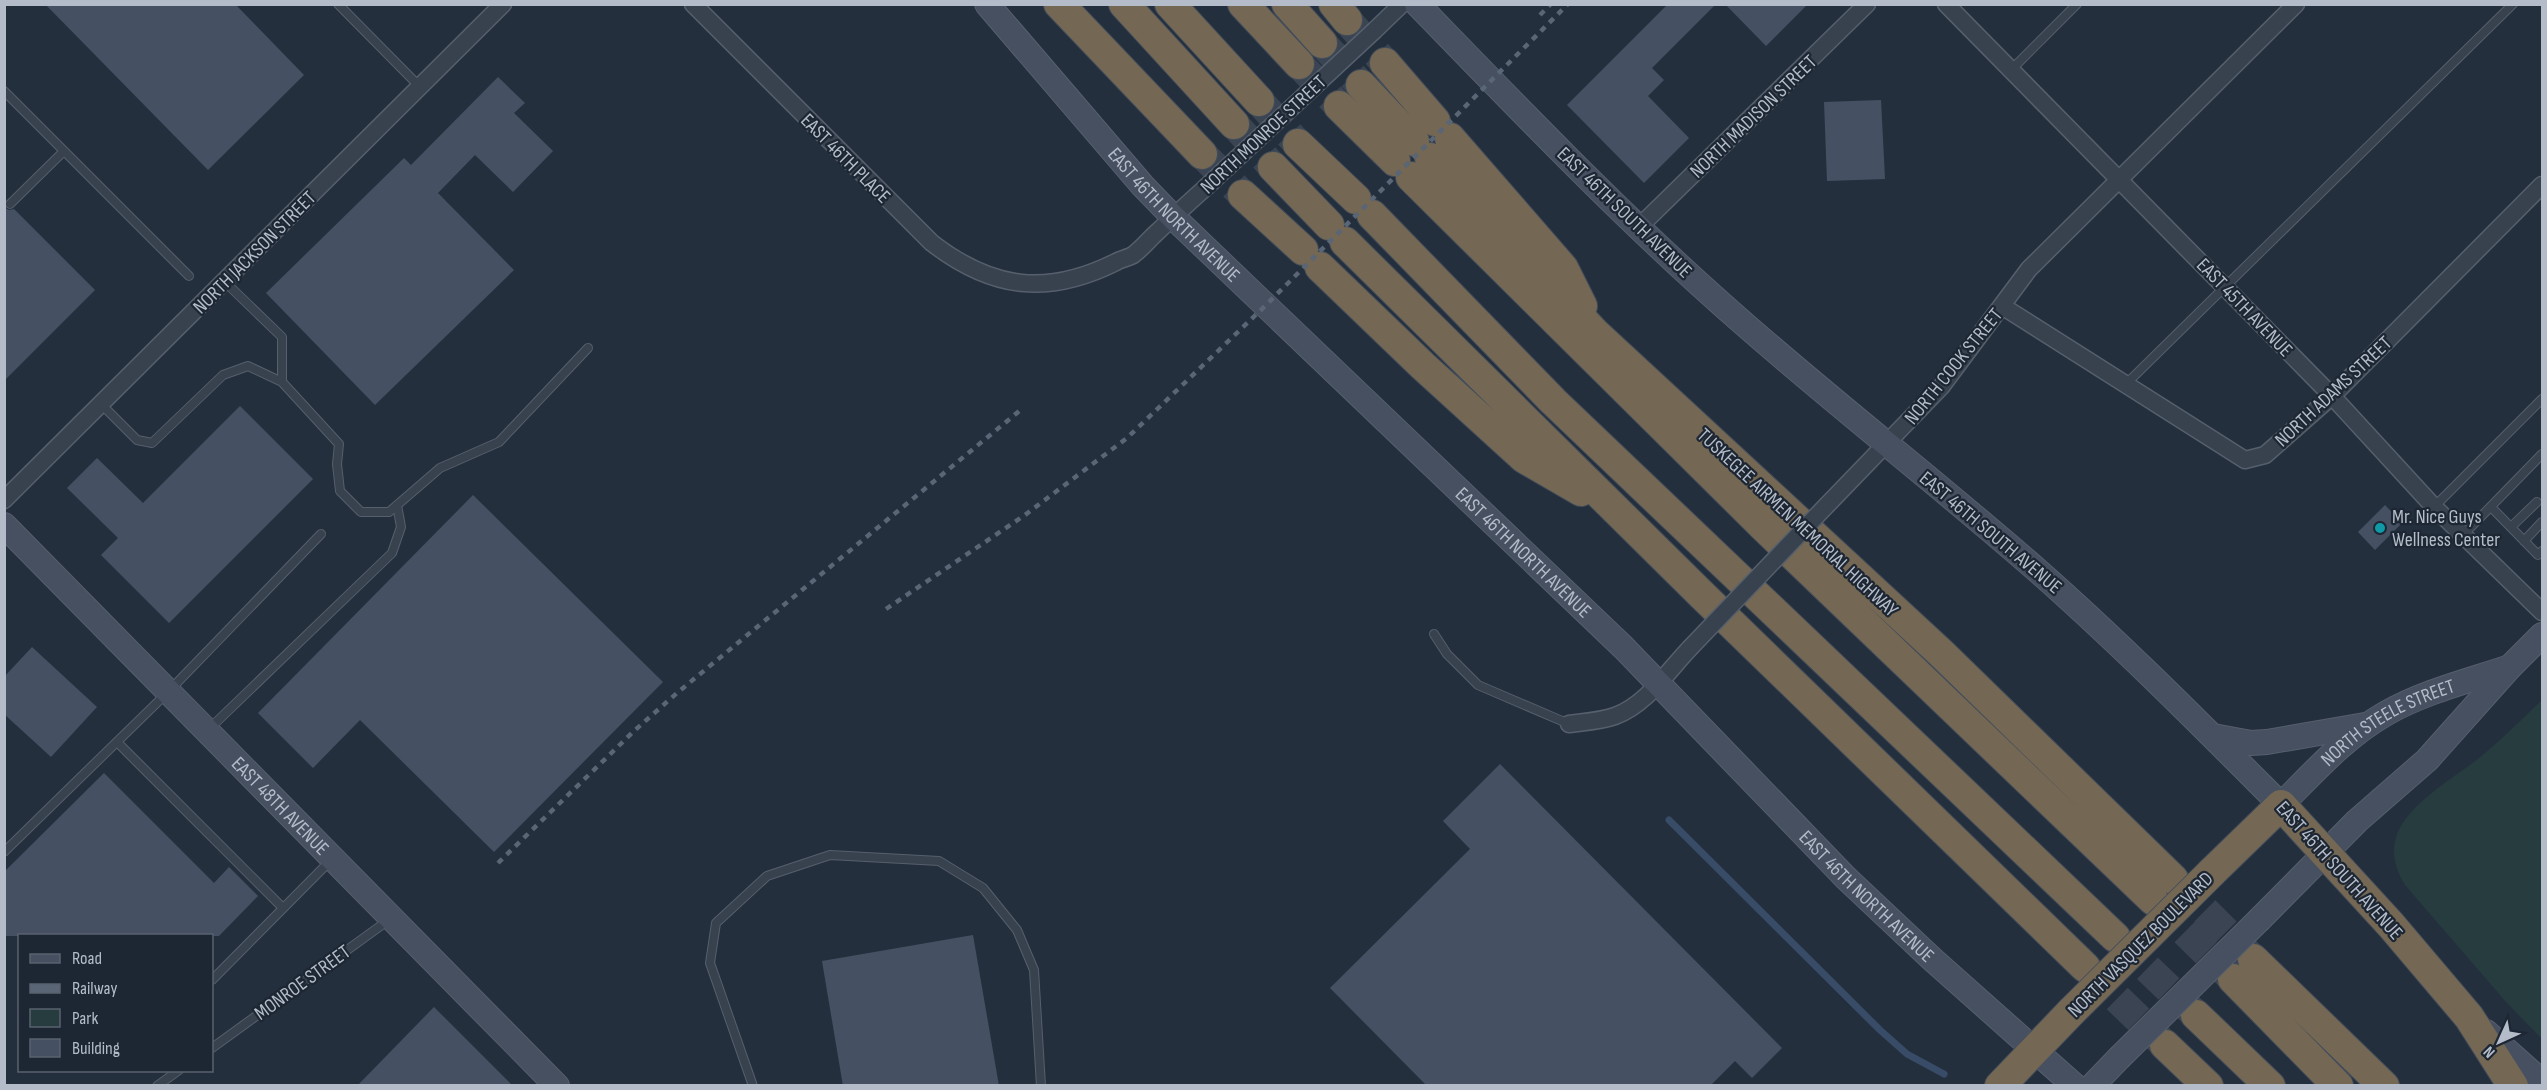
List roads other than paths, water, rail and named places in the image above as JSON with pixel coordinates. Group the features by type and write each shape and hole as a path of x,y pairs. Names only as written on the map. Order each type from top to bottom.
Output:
{"highway":[{"path":"1059,4 1202,154"},
{"path":"1124,4 1234,124"},
{"path":"1170,4 1259,101"},
{"path":"1243,4 1299,64"},
{"path":"1287,4 1322,43"},
{"path":"1385,63 1422,149"},
{"name":"TUSKEGEE AIRMEN MEMORIAL HIGHWAY","path":"1361,85 1422,149 1595,333 1941,653 2163,890 1765,528 1422,149"},
{"path":"1339,106 1422,149"},
{"path":"1298,144 1364,207 1553,400 2115,937"},
{"path":"1273,167 1622,515 2085,967"},
{"path":"1243,195 1423,366 1524,458 1622,515"},
{"name":"EAST 46TH SOUTH AVENUE","path":"2281,805 2469,1017"},
{"name":"NORTH VASQUEZ BOULEVARD","path":"2000,1086 2071,1012 2281,805"},
{"path":"2338,1086 2243,969 2384,1086"},
{"path":"2196,1015 2270,1086"},
{"path":"2469,1017 2513,1086"},
{"path":"2165,1045 2208,1086"}],"main road":[{"name":"EAST 46TH NORTH AVENUE","path":"987,4 1173,218 1658,683 1846,878 1932,959 2076,1086"},
{"name":"EAST 46TH SOUTH AVENUE","path":"1417,4 1639,227 1743,323 2038,572 2149,673 2281,805"},
{"name":"EAST 48TH AVENUE","path":"4,525 393,917 557,1086"},
{"name":"NORTH STEELE STREET","path":"2325,854 2377,802 2427,760 2510,666 2542,636"},
{"name":"NORTH STEELE STREET","path":"2281,805 2340,748 2386,713 2422,696 2510,666"},
{"path":"2212,736 2251,743 2274,742 2368,725"},
{"path":"2092,1086 2325,854"},
{"name":"EAST 46TH SOUTH AVENUE","path":"2469,1017 2542,1082"}],"street":[{"name":"NORTH JACKSON STREET","path":"4,500 503,4"},
{"name":"EAST 46TH PLACE","path":"693,4 932,243 952,258 976,270 1018,283"},
{"name":"NORTH MONROE STREET","path":"1018,283 1031,285 1063,282 1101,270 1133,255 1402,4"},
{"name":"NORTH MADISON STREET","path":"1639,227 1867,4"},
{"name":"EAST 45TH AVENUE","path":"1946,4 2332,396 2434,507 2542,612"},
{"name":"NORTH COOK STREET","path":"1569,724 1602,719 1626,711 1640,701 1955,370 2029,269 2296,4"},
{"name":"NORTH ADAMS STREET","path":"2002,306 2245,460 2265,455 2332,396 2542,185"}],"lane":[{"path":"338,4 420,87"},
{"path":"2011,70 2077,4"},
{"path":"2126,384 2513,4"},
{"path":"5,92 189,276"},
{"path":"10,204 64,151"},
{"path":"224,281 282,338 282,382"},
{"path":"101,404 137,441 152,442 223,375 248,366 282,382 339,444 337,464 340,491 361,512 389,512 440,468 499,442 588,348"},
{"path":"2434,507 2542,399"},
{"path":"2463,535 2542,454"},
{"path":"2511,527 2536,502"},
{"path":"207,730 392,553 401,527 397,505"},
{"path":"2491,507 2541,555"},
{"path":"2524,541 2542,522"},
{"path":"4,852 169,691 321,534"},
{"path":"1434,634 1447,654 1478,685 1569,724"},
{"path":"117,742 282,908"},
{"path":"753,1086 710,963 716,923 767,876 830,855 939,861 983,888 1017,930 1034,970 1041,1086"},
{"path":"213,979 333,857"},
{"name":"MONROE STREET","path":"213,1047 393,917"},
{"path":"157,1086 178,1072"}],"waterway":[{"path":"1669,820 1880,1030 1907,1054 1944,1074"}],"tunnel":[{"path":"1347,20 1385,63"},
{"path":"1322,43 1361,85"},
{"path":"1299,64 1339,106"},
{"path":"1259,101 1298,144"},
{"path":"1234,124 1273,167"},
{"path":"1202,154 1243,195"},
{"path":"2173,879 2253,959"},
{"path":"2153,900 2233,979"},
{"path":"2115,937 2196,1015"},
{"path":"2085,967 2165,1045"}],"railway":[{"path":"1540,15 1551,4"},
{"path":"886,609 1025,515 1127,438 1265,306 1568,4"},
{"path":"498,863 634,731 677,693 1023,408"}],"place":[{"name":"Mr. Nice Guys Wellness Center","path":"2380,528"}]}
